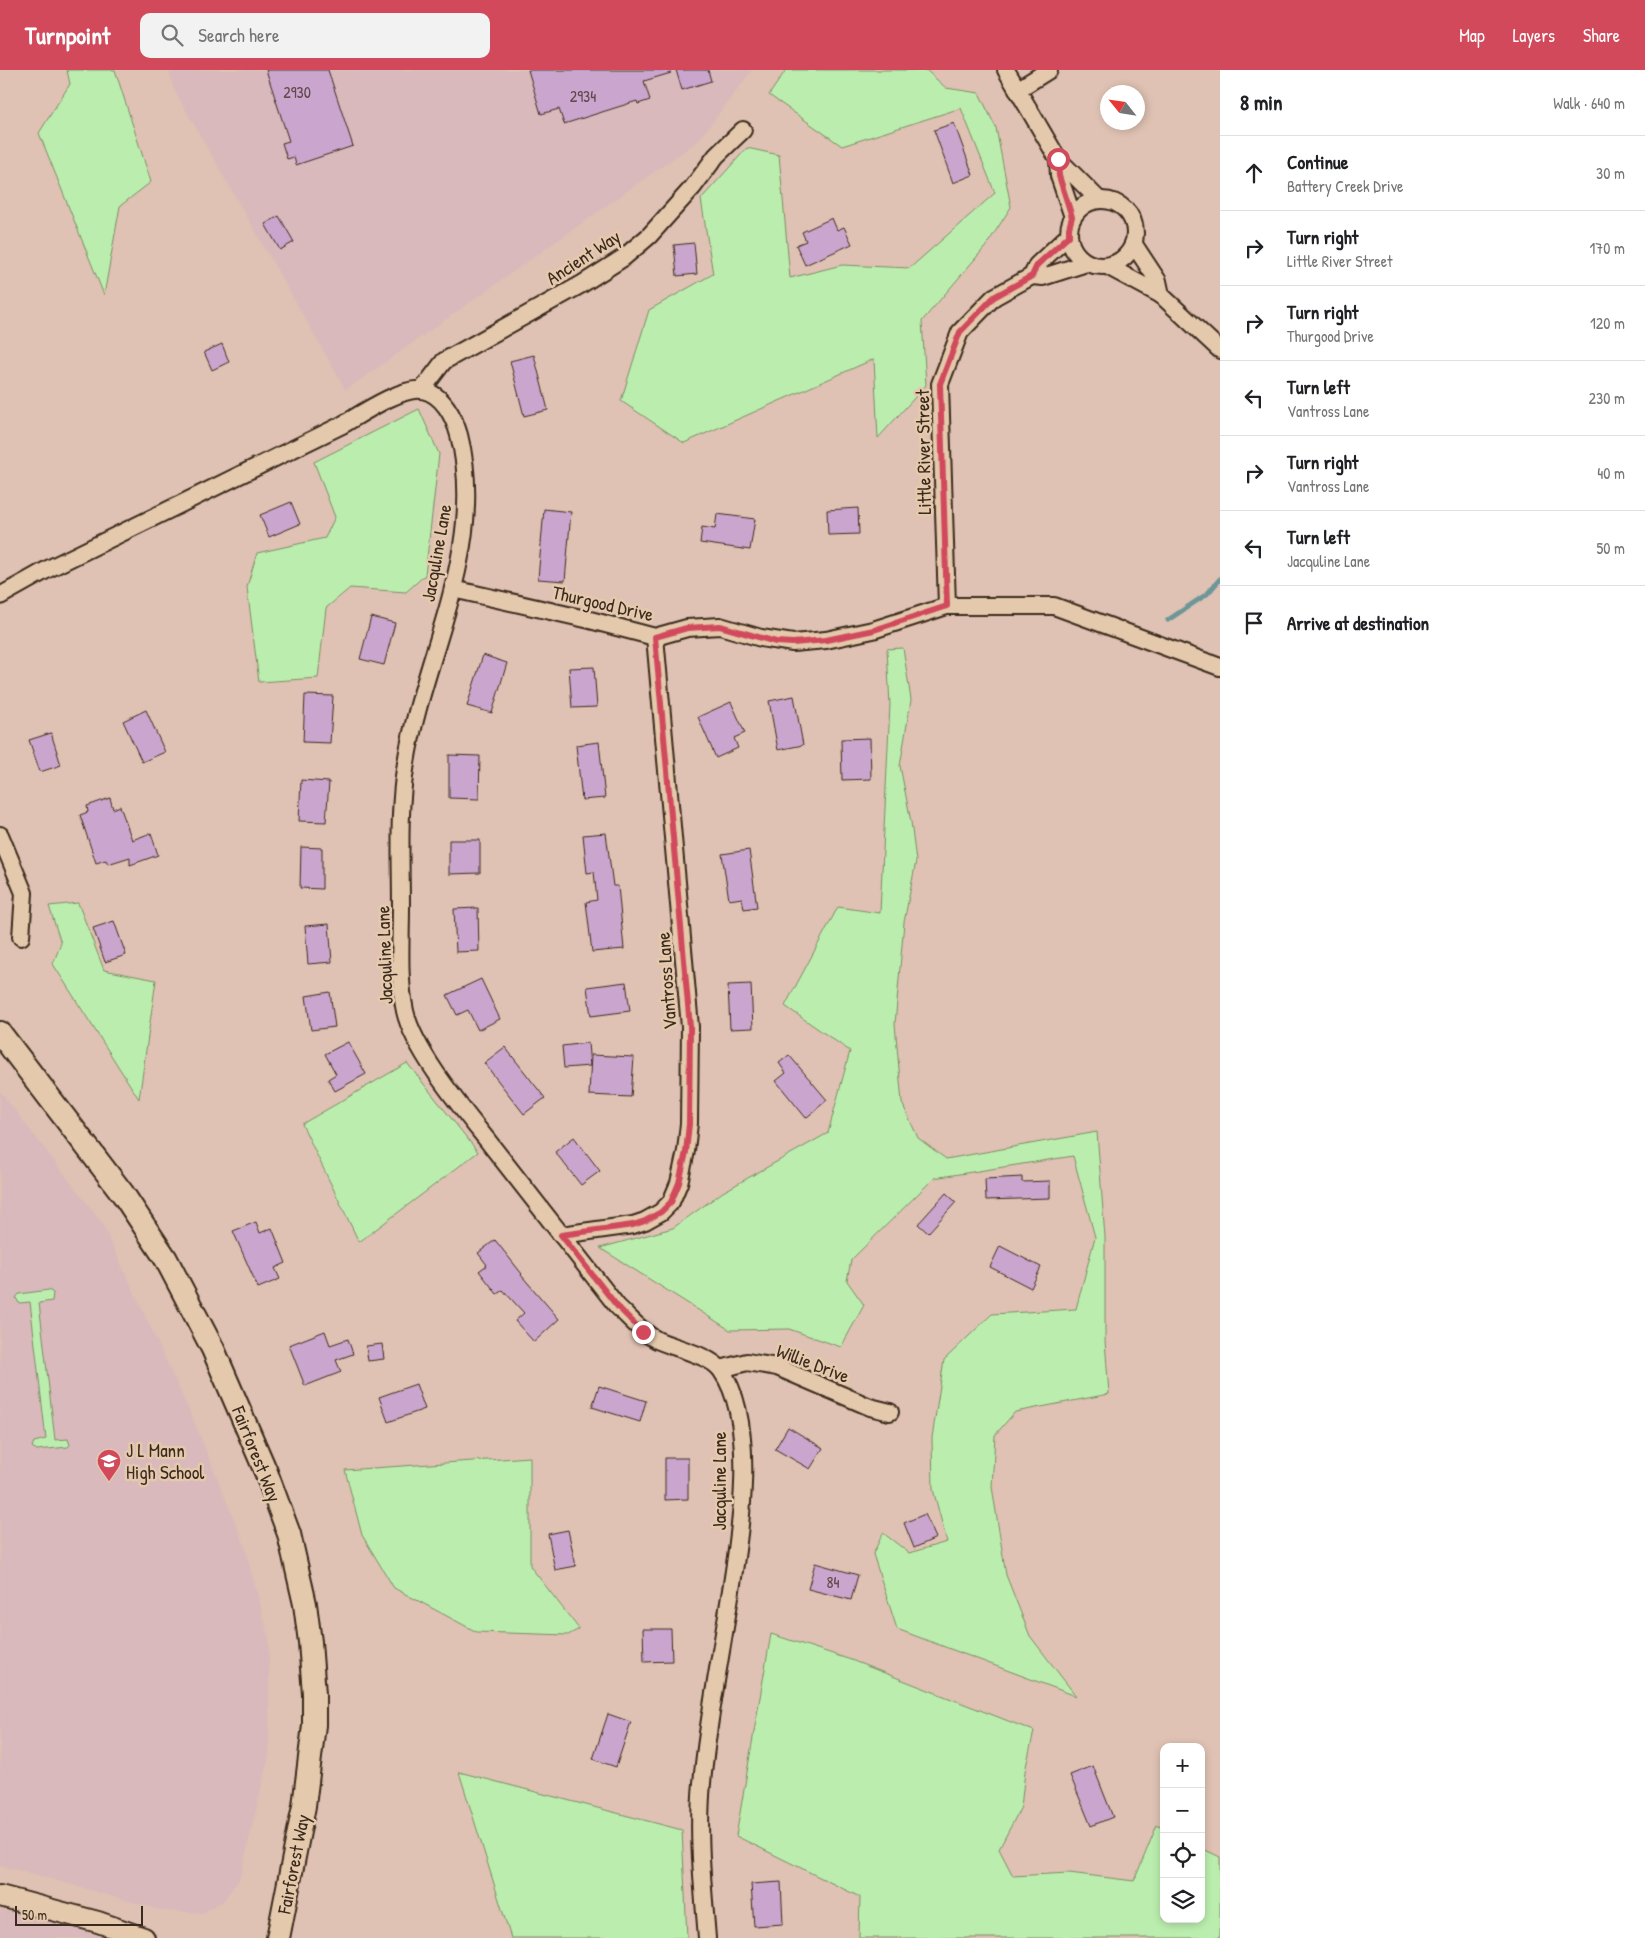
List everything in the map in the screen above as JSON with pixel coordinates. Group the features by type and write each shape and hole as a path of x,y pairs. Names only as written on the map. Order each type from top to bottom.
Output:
{"main road":[{"name":"Fairforest Way","path":"0,1033 123,1194 170,1266 221,1367 266,1472 289,1534 305,1604 310,1642 314,1725 304,1806 278,1938"}],"street":[{"path":"1006,70 1058,159 1099,200"},
{"path":"1017,90 1049,70"},
{"name":"Ancient Way","path":"422,390 444,361 582,284 623,258 649,236 692,187 716,156 743,130"},
{"path":"1058,159 1059,176 1072,217"},
{"path":"1099,200 1113,201 1123,207 1135,227 1133,243 1126,256 1117,263 1107,266 1097,266 1079,258 1072,249 1069,236 1072,217 1080,208 1090,202 1099,200"},
{"name":"Little River Street","path":"1032,276 1037,265 1069,236"},
{"path":"1133,243 1158,281 1161,295"},
{"name":"Little River Street","path":"947,606 940,384 960,332 994,297 1032,276 1043,277 1087,263"},
{"path":"1107,266 1161,295 1220,350"},
{"path":"0,596 48,569 342,425 376,405 404,393 422,390"},
{"name":"Jacquline Lane","path":"422,390 437,398 449,410 457,426 464,454 467,493 466,512 453,589 414,722 405,765 401,832 402,981 405,1012 422,1050 468,1116 617,1306 643,1332 657,1340 700,1355 721,1369 733,1395 738,1412 743,1458 742,1504 736,1564 702,1784 700,1833 707,1938"},
{"name":"Thurgood Drive","path":"453,589 583,618 655,637 687,628 720,626 776,642 793,643 826,640 874,630 947,606 1054,606 1220,667"},
{"name":"Vantross Lane","path":"561,1235 633,1225 661,1212 671,1202 679,1183 686,1152 689,1124 690,1027 655,637"},
{"path":"0,835 24,893 21,937"},
{"name":"Willie Drive","path":"721,1369 747,1362 777,1367 870,1407 890,1412"},
{"path":"0,1896 98,1922 144,1938"}],"shaded area":[{"path":"169,70 752,70 698,141 346,390 173,88"},
{"name":"J L Mann High School","path":"0,1091 102,1223 193,1419 244,1544 269,1639 269,1755 240,1878 223,1901 202,1913 164,1911 0,1866"},
{"path":"0,1909 74,1927 105,1938 0,1938"}],"green space":[{"path":"67,70 115,70 151,182 120,206 104,295 39,133 70,84"},
{"path":"786,70 926,70 946,88 979,93 996,128 1011,207 986,246 922,321 926,385 878,438 874,359 684,443 621,401 649,310 713,274 701,199 747,148 779,155 790,278 842,265 910,268 995,193 961,108 842,146 769,95"},
{"path":"419,409 439,454 425,575 406,592 350,588 326,608 318,678 259,682 247,587 257,553 325,538 335,517 314,462"},
{"path":"903,648 911,700 900,766 911,822 916,861 904,922 895,1024 902,1103 918,1138 946,1159 1097,1132 1105,1238 1105,1341 1109,1394 1015,1412 995,1435 992,1487 1006,1575 1030,1636 1076,1696 897,1629 873,1554 883,1533 909,1553 947,1542 933,1489 932,1438 944,1360 992,1314 1076,1309 1095,1237 1073,1156 934,1178 851,1260 847,1281 864,1305 841,1347 789,1329 730,1330 600,1248 673,1228 723,1192 828,1133 850,1051 785,1006 838,907 880,913 890,705 887,649"},
{"path":"78,903 104,970 156,980 139,1099 53,964 61,943 49,906"},
{"path":"407,1063 478,1152 359,1242 302,1124"},
{"path":"49,1290 53,1293 52,1301 39,1303 55,1440 68,1439 70,1445 68,1447 37,1450 32,1447 34,1442 46,1439 30,1302 19,1303 16,1298 19,1294"},
{"path":"530,1457 530,1566 579,1629 568,1635 477,1632 394,1588 362,1535 345,1470"},
{"path":"771,1634 851,1660 1034,1731 1025,1771 1021,1807 999,1849 1013,1876 1069,1873 1134,1881 1157,1825 1160,1827 1160,1923 1205,1923 1205,1850 1220,1857 1220,1938 859,1938 860,1897 736,1836"},
{"path":"459,1772 682,1830 687,1938 511,1938"}],"building":[{"path":"266,70 328,70 353,146 296,165 294,157 287,159 282,143 289,141"},
{"path":"528,70 671,70 671,73 644,81 650,100 638,104 637,101 564,124 559,109 541,114"},
{"path":"676,70 708,70 711,81 682,90"},
{"path":"954,123 973,175 953,183 934,130"},
{"path":"279,216 294,242 280,250 265,224"},
{"path":"832,218 837,230 844,227 852,244 805,265 796,245 806,241 802,232"},
{"path":"694,243 697,274 677,276 674,245"},
{"path":"222,344 229,362 212,370 204,352"},
{"path":"534,355 548,410 524,416 510,361"},
{"path":"291,502 300,524 269,537 260,515"},
{"path":"858,508 859,534 828,535 827,510"},
{"path":"544,509 571,512 565,581 538,579"},
{"path":"717,514 755,519 750,550 700,543 702,527 715,529"},
{"path":"371,617 395,623 384,665 360,659"},
{"path":"483,655 507,663 492,713 467,706"},
{"path":"594,667 597,707 572,708 569,668"},
{"path":"305,695 333,696 330,743 303,742"},
{"path":"794,696 803,745 778,750 769,701"},
{"path":"731,702 745,733 734,738 738,748 716,758 698,717"},
{"path":"146,710 165,752 142,762 123,721"},
{"path":"51,733 61,765 40,772 29,740"},
{"path":"870,738 871,779 842,780 841,739"},
{"path":"599,742 605,798 582,800 576,745"},
{"path":"449,755 480,756 479,799 449,798"},
{"path":"301,780 329,782 326,822 299,821"},
{"path":"110,798 113,809 120,806 132,840 151,833 158,855 130,865 130,857 108,864 106,860 96,863 80,815 88,812 87,806"},
{"path":"606,833 613,886 618,886 624,949 592,952 586,902 597,900 594,872 587,873 583,835"},
{"path":"449,840 480,840 480,873 449,874"},
{"path":"301,847 322,848 322,889 300,888"},
{"path":"749,850 757,907 744,909 742,898 729,900 722,854"},
{"path":"478,908 479,951 456,952 454,909"},
{"path":"114,921 126,955 105,962 93,928"},
{"path":"329,924 332,962 308,964 305,926"},
{"path":"481,979 500,1019 478,1030 468,1010 457,1015 447,995"},
{"path":"626,982 630,1011 591,1016 587,987"},
{"path":"751,984 753,1028 730,1029 728,985"},
{"path":"330,992 335,1027 311,1030 306,996"},
{"path":"348,1042 366,1074 335,1091 328,1079 336,1074 325,1054"},
{"path":"588,1043 590,1066 564,1068 562,1046"},
{"path":"505,1047 545,1098 524,1114 484,1063"},
{"path":"591,1055 634,1057 631,1097 589,1095"},
{"path":"789,1055 827,1100 806,1118 776,1081 786,1073 779,1063"},
{"path":"574,1137 600,1171 581,1185 555,1152"},
{"path":"1022,1177 1022,1182 1050,1181 1050,1198 986,1200 985,1179"},
{"path":"946,1193 956,1202 928,1233 918,1224"},
{"path":"256,1222 260,1233 272,1228 286,1263 275,1268 280,1279 258,1288 233,1231"},
{"path":"495,1240 521,1275 559,1319 534,1342 515,1321 524,1313 503,1290 497,1294 479,1271 487,1265 478,1253"},
{"path":"1000,1246 1041,1267 1031,1288 990,1267"},
{"path":"325,1331 330,1345 348,1339 353,1354 336,1360 341,1372 305,1386 289,1345"},
{"path":"382,1344 384,1359 368,1361 366,1346"},
{"path":"416,1384 425,1409 388,1422 379,1397"},
{"path":"599,1386 646,1401 640,1422 592,1407"},
{"path":"788,1427 823,1448 810,1469 775,1449"},
{"path":"665,1458 688,1458 688,1499 665,1500"},
{"path":"925,1514 936,1538 914,1548 904,1523"},
{"path":"568,1530 576,1566 555,1570 548,1534"},
{"path":"815,1563 858,1575 851,1600 808,1589"},
{"path":"643,1629 671,1629 672,1661 644,1662"},
{"path":"608,1714 631,1722 616,1767 593,1759"},
{"path":"1093,1766 1113,1817 1091,1826 1070,1775"},
{"path":"781,1882 783,1924 754,1926 751,1884"}],"waterway":[{"path":"1168,620 1207,594 1220,579"}],"place":[{"name":"J L Mann High School","path":"109,1482"}],"route":[{"path":"643,1332 617,1306 561,1235 633,1225 661,1212 671,1202 679,1183 686,1152 689,1124 690,1027 686,961 655,637 687,628 720,626 776,642 793,643 826,640 874,630 947,606 940,384 960,332 994,297 1032,276 1037,265 1069,236 1072,217 1059,176 1058,159"}]}
